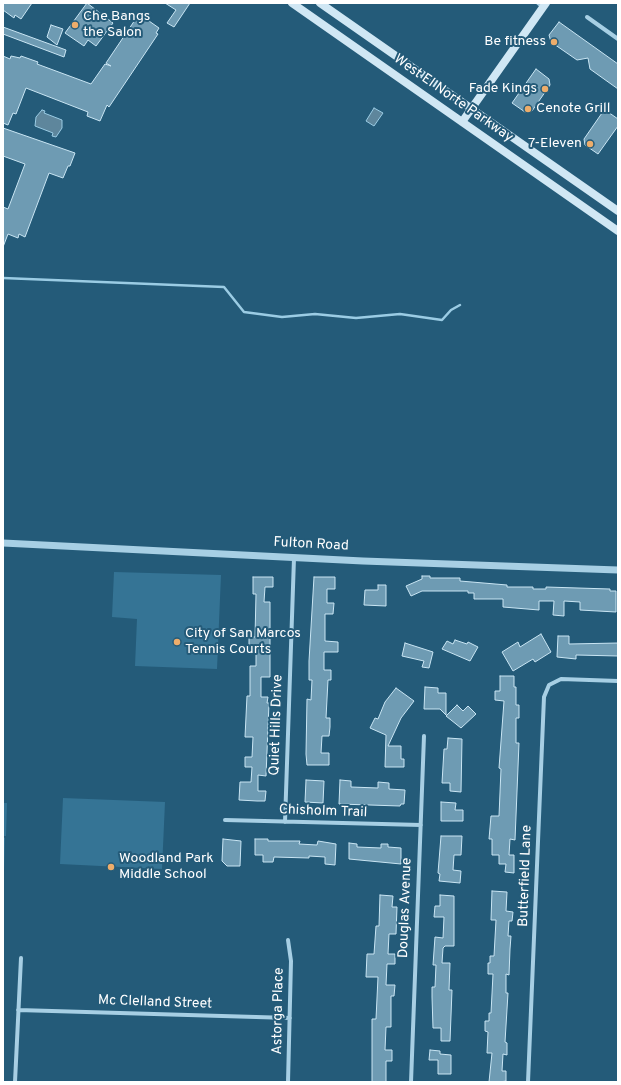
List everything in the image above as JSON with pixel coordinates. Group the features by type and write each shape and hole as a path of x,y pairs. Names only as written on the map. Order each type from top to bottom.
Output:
{"main road":[{"name":"West El Norte Parkway","path":"292,3 618,231"},
{"name":"West El Norte Parkway","path":"320,3 618,211"},
{"path":"462,122 542,4"}],"street":[{"path":"587,17 618,38"},
{"name":"Fulton Road","path":"3,543 294,558 618,570"},
{"name":"Quiet Hills Drive","path":"285,822 294,558"},
{"name":"Butterfield Lane","path":"528,1082 544,697 549,685 561,679 618,681"},
{"name":"Douglas Avenue","path":"411,1082 424,736"},
{"name":"Chisholm Trail","path":"225,820 421,826"},
{"name":"Astorga Place","path":"288,940 291,961 288,1082"},
{"path":"15,1082 21,958"},
{"name":"Mc Clelland Street","path":"18,1010 290,1018"}],"shaded area":[{"path":"374,108 383,113 374,126 366,121"},
{"path":"42,110 45,111 44,113 62,120 62,128 56,137 52,136 53,133 35,126 36,117"},
{"name":"City of San Marcos Tennis Courts","path":"114,572 221,575 217,669 135,666 137,619 112,617"},
{"path":"63,798 165,802 162,869 60,864"},
{"path":"3,803 7,803 6,836 3,836"},
{"path":"3,837 5,838 4,871 3,871"}],"building":[{"path":"3,3 32,3 21,19 15,15 14,18 3,10"},
{"path":"87,3 113,23 96,46 88,40 84,46 65,33"},
{"path":"165,3 190,3 174,27 167,23 176,10"},
{"path":"139,14 159,28 156,33 158,34 109,107 107,105 100,121 87,116 88,112 26,88 16,114 13,113 8,125 3,123 3,56 10,59 11,56 20,58 21,56 38,62 37,64 91,84 105,64 111,66 106,63"},
{"path":"559,22 618,64 618,89 590,69 588,58 577,60 551,42 549,35"},
{"path":"51,25 63,29 57,45 47,37"},
{"path":"3,27 66,50 64,57 3,34"},
{"path":"536,69 549,79 550,85 532,111 525,112 512,103"},
{"path":"608,112 618,119 618,126 598,154 585,145 584,139 602,113"},
{"path":"3,128 75,153 63,178 49,173 25,237 19,234 18,238 8,234 3,247 3,207 8,209 25,164 3,156"},
{"path":"422,576 430,576 430,578 460,578 460,581 507,585 507,587 533,587 533,589 546,589 546,587 610,589 610,591 616,591 616,612 580,610 580,602 564,601 564,616 553,615 554,601 539,601 539,610 503,607 503,599 474,599 474,593 468,593 468,591 422,591 411,596 406,586 422,579"},
{"path":"253,577 273,577 273,587 265,587 264,602 270,602 270,677 261,677 261,697 268,697 267,703 269,703 266,776 258,775 258,791 266,791 265,801 239,800 240,782 251,782 252,767 245,767 245,757 252,757 253,737 245,737 247,696 250,696 250,666 256,666 256,648 249,648 249,637 255,637 256,594 253,594"},
{"path":"314,577 335,577 335,589 327,589 327,603 334,603 333,614 325,614 325,641 338,642 338,652 324,652 324,670 331,670 331,680 328,680 326,718 330,718 330,727 329,736 322,736 321,753 329,753 329,765 307,765 306,754 307,699 311,700 312,680 309,680 309,661"},
{"path":"378,585 386,585 386,606 364,605 365,590 378,590"},
{"path":"541,634 551,652 535,662 533,659 513,671 502,652 518,642 520,647"},
{"path":"558,636 569,636 569,644 618,643 618,656 576,655 576,659 557,657"},
{"path":"455,640 467,644 468,642 478,647 470,661 442,649 447,641 453,644"},
{"path":"405,643 433,652 429,668 422,667 424,661 402,656"},
{"path":"500,676 514,676 514,687 516,687 516,705 519,705 519,718 516,718 516,743 519,743 515,840 510,839 509,855 514,855 514,873 505,872 506,864 499,864 499,855 492,855 492,839 489,839 491,816 499,816 501,769 499,768 504,701 495,700 495,691 500,691"},
{"path":"425,687 438,688 438,693 446,693 446,715 440,709 424,709"},
{"path":"396,688 414,701 401,718 388,746 401,746 401,759 404,759 404,767 385,767 386,735 370,728 375,718 378,719 385,702"},
{"path":"457,705 463,711 468,706 476,714 461,728 446,716"},
{"path":"448,738 462,739 461,792 450,791 450,783 442,783 444,749 447,749"},
{"path":"306,780 324,781 323,803 305,802"},
{"path":"340,780 351,781 351,787 378,788 378,782 389,783 389,789 405,790 404,804 401,804 400,806 339,804"},
{"path":"441,802 456,803 455,810 463,810 463,821 441,821"},
{"path":"441,836 462,836 461,855 454,855 453,870 461,871 460,883 439,881 440,874 438,873"},
{"path":"223,839 241,841 240,866 227,866 222,861"},
{"path":"255,839 268,839 268,841 300,841 299,844 317,845 318,841 336,844 335,865 325,864 325,857 309,856 309,858 274,857 273,862 263,862 263,855 255,855"},
{"path":"349,843 357,844 357,847 381,848 381,844 388,844 388,847 401,848 401,864 349,859"},
{"path":"492,891 507,892 506,911 513,912 512,921 509,921 508,936 511,936 509,975 506,974 506,993 508,993 505,1042 507,1043 507,1055 503,1054 502,1071 506,1071 506,1081 500,1082 489,1082 492,1053 487,1053 488,1032 485,1031 485,1021 489,1021 489,1013 491,1013 493,974 488,974 488,963 490,963 490,956 494,956 496,920 491,920"},
{"path":"380,895 393,896 392,907 397,907 396,934 389,934 388,954 395,954 395,964 387,964 386,985 395,985 394,996 391,996 391,1027 386,1027 385,1050 392,1050 392,1061 386,1061 386,1082 372,1082 372,1019 376,1019 378,977 366,977 367,954 374,954 376,926 379,926"},
{"path":"440,895 454,896 454,946 445,946 443,948 442,963 450,963 449,990 452,990 450,1041 441,1041 441,1028 433,1028 432,987 435,987 436,965 433,965 435,937 443,938 444,917 434,917 435,906 440,906"},
{"path":"430,1050 440,1051 440,1054 451,1055 451,1074 438,1074 438,1060 429,1060"}],"waterway":[{"path":"3,278 224,287 244,312 282,317 315,314 356,318 400,314 442,320 451,310 460,305"}],"place":[{"name":"Che Bangs the Salon","path":"75,25"},
{"name":"Be fitness","path":"554,42"},
{"name":"Fade Kings","path":"545,89"},
{"name":"Cenote Grill","path":"528,109"},
{"name":"7-Eleven","path":"590,144"},
{"name":"City of San Marcos Tennis Courts","path":"177,642"},
{"name":"Woodland Park Middle School","path":"111,867"}]}
